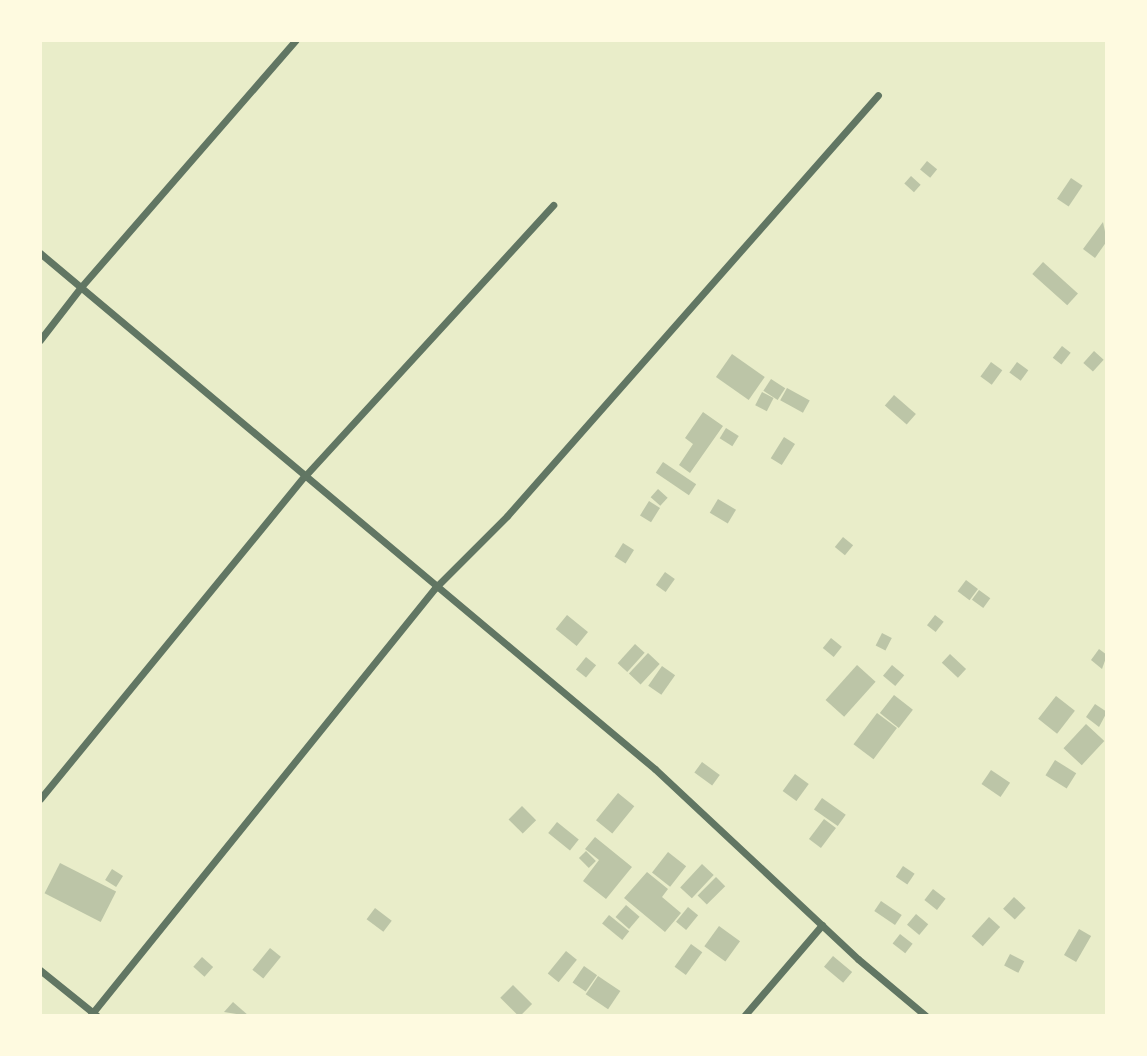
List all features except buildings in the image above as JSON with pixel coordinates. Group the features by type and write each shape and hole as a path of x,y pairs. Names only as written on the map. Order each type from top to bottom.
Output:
{"street":[{"path":"40,341 81,287 296,40"},
{"path":"40,970 93,1015 435,588 507,516 878,94"},
{"path":"40,799 304,477 553,205"},
{"path":"40,253 435,588 655,769 822,926 926,1016"},
{"path":"744,1016 822,926"}]}
